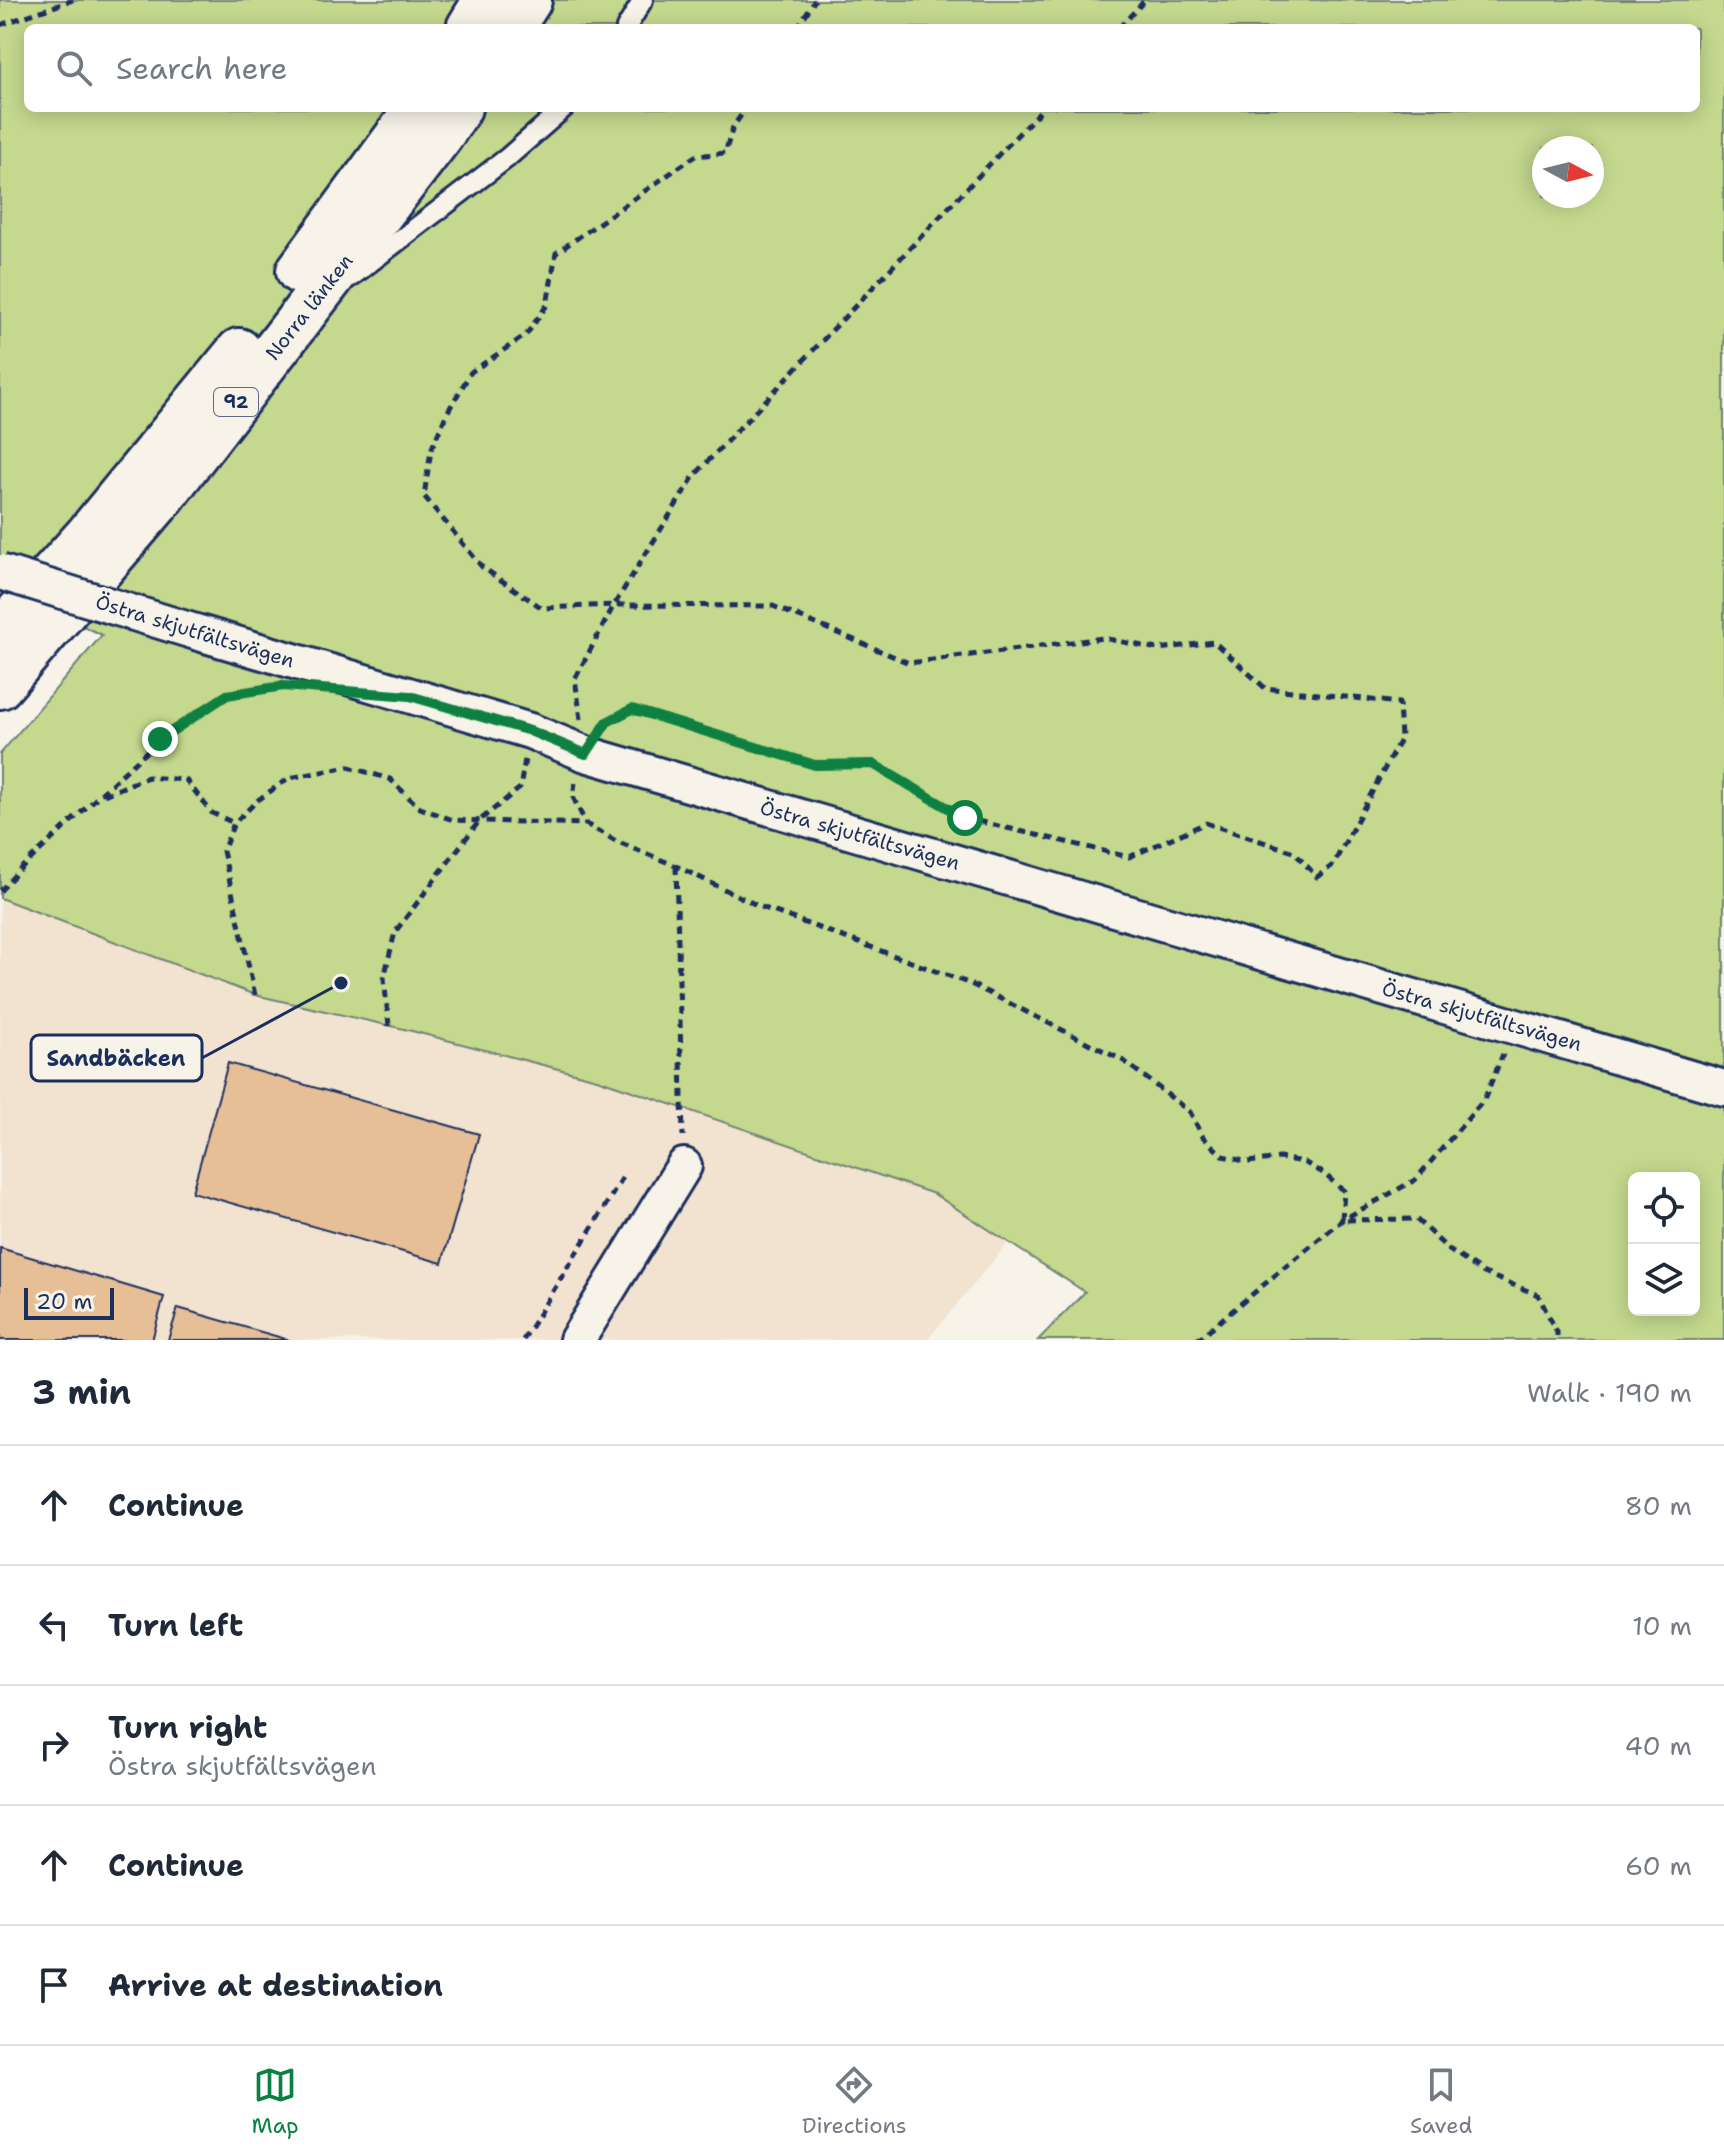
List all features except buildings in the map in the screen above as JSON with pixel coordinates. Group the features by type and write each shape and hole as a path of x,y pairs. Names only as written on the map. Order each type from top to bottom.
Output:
{"highway":[{"path":"471,24 486,0"},
{"path":"514,24 529,0"},
{"name":"Norra länken","path":"0,633 87,536 253,333 415,112"},
{"name":"Norra länken","path":"0,686 160,500 456,112"}],"street":[{"name":"Östra skjutfältsvägen","path":"0,572 530,731 586,754 1724,1088"},
{"path":"577,1340 684,1166"}],"lane":[{"path":"628,24 643,0"},
{"path":"305,313 507,158 559,112"}],"path":[{"path":"0,25 73,0"},
{"path":"800,24 815,0"},
{"path":"1123,24 1145,0"},
{"path":"586,824 573,797 579,769 607,722 632,709 815,765 873,764 965,818 1129,857 1206,823 1294,852 1317,877 1333,865 1401,738 1399,703 1265,688 1214,642 1158,649 1103,638 909,663 773,606 542,608 482,567 424,496 431,450 447,413 471,372 526,335 547,305 556,253 695,156 725,153 733,127 743,112"},
{"path":"586,754 575,679 614,605 694,476 1039,112"},
{"path":"0,891 160,739 227,695 283,686"},
{"path":"389,1026 384,978 395,932 480,820 520,788 530,731"},
{"path":"255,995 223,851 234,823 258,800 289,778 349,767 390,779 420,808 453,820 586,824 616,841 759,906 971,984 1124,1061 1190,1112 1203,1137 1223,1156 1248,1162 1279,1158 1304,1162 1323,1173 1344,1191 1342,1220"},
{"path":"100,796 148,777 186,780 212,813 234,823"},
{"path":"676,866 684,1166"},
{"path":"1197,1340 1342,1220 1415,1180 1484,1100 1515,1026"},
{"path":"523,1340 623,1177"},
{"path":"1342,1220 1416,1219 1449,1250 1484,1273 1538,1295 1557,1332 1557,1340"}],"shaded area":[{"path":"0,808 1079,1158 927,1340 0,1340"}],"green space":[{"path":"0,0 1724,0 1724,1340 1038,1340 1085,1292 934,1194 597,1079 404,1029 255,995 0,898 0,754 102,635 0,586"}],"place":[{"name":"Sandbäcken","path":"341,983"}],"route":[{"path":"160,739 227,695 283,686 410,696 530,731 586,754 607,722 632,709 815,765 873,764 965,818"}]}
